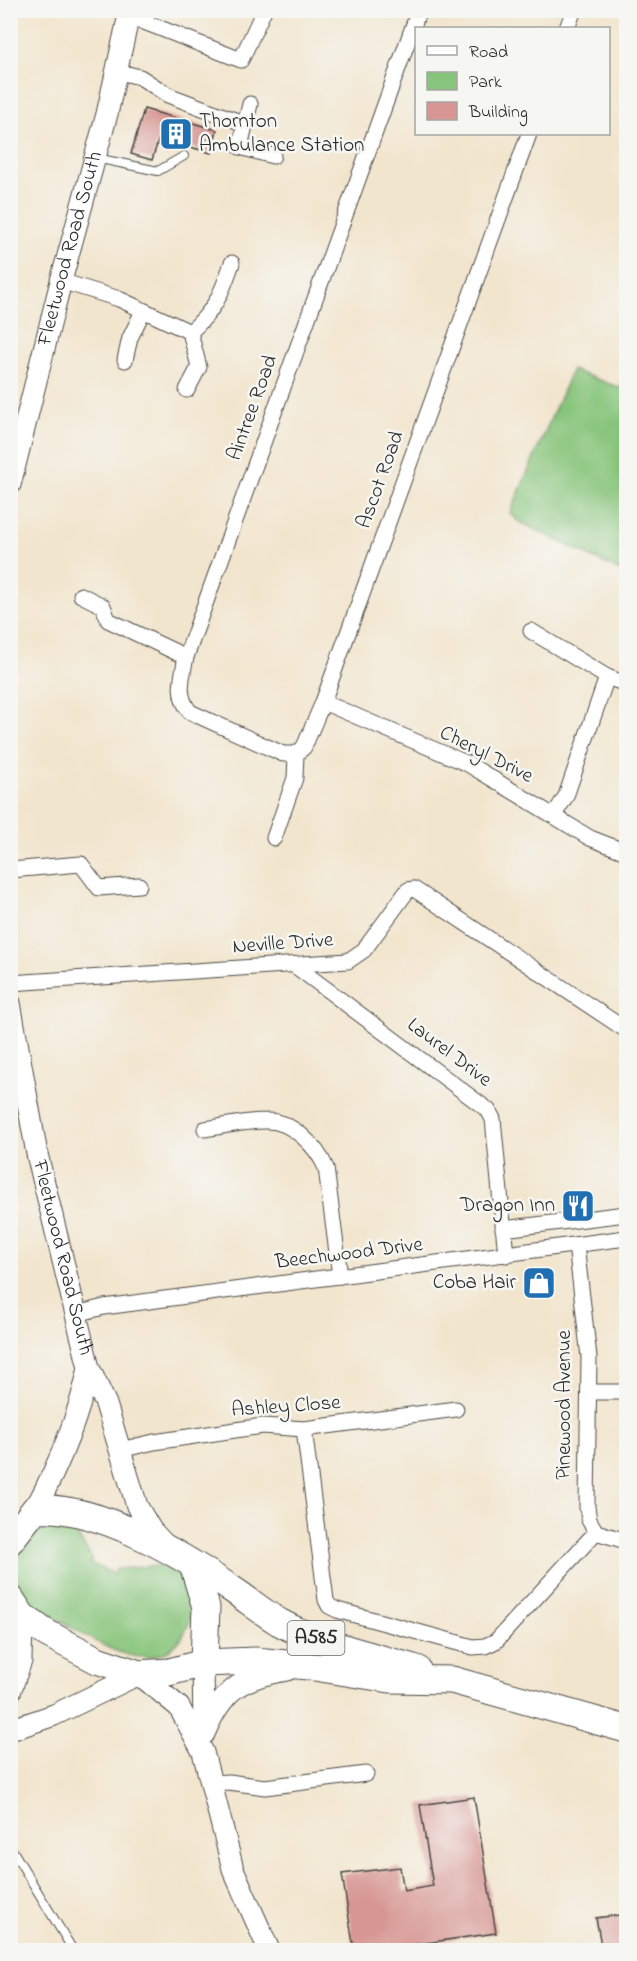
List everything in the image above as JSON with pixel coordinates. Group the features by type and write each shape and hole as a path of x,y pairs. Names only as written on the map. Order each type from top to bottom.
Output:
{"highway":[{"path":"10,1541 26,1509"},
{"name":"A585","path":"26,1509 64,1509 84,1513 183,1558 270,1616 301,1632 452,1680 627,1729"},
{"path":"183,1558 206,1607 203,1663"},
{"name":"A585","path":"16,1609 46,1633 97,1660 139,1674 203,1663 255,1661 308,1666 390,1679 452,1680"}],"main road":[{"name":"Fleetwood Road South","path":"10,485 130,14"},
{"name":"Fleetwood Road South","path":"10,1003 37,1154 89,1368 106,1404 140,1513 151,1530 183,1558"},
{"name":"Fleetwood Road South","path":"26,1509 66,1447 82,1401 89,1368"},
{"path":"10,1692 21,1661 16,1609"},
{"path":"203,1663 204,1743 211,1783 236,1877 269,1950"},
{"path":"204,1743 220,1702 237,1685 261,1674 308,1666"},
{"path":"10,1730 54,1715 139,1674 178,1707 204,1743"}],"street":[{"path":"130,14 241,60 264,10"},
{"name":"Aintree Road","path":"296,754 284,754 190,712 182,702 180,687 186,657 419,10"},
{"path":"567,27 574,10"},
{"path":"115,71 140,77 168,95 245,124"},
{"path":"250,104 240,147 273,156"},
{"name":"Ascot Road","path":"274,838 295,778 296,754 304,747 323,702 529,135"},
{"path":"190,332 207,317 220,300 232,263"},
{"path":"61,281 119,298 190,332"},
{"path":"125,360 130,338 143,311"},
{"path":"187,390 199,367 190,332"},
{"path":"81,595 103,606 108,620 186,657"},
{"path":"531,631 607,677 627,684"},
{"path":"554,815 566,796 607,677"},
{"name":"Cheryl Drive","path":"323,702 468,764 590,838 627,852"},
{"path":"10,870 81,864 99,888 140,885"},
{"name":"Neville Drive","path":"10,983 335,963 358,956 408,890 414,889 627,1029"},
{"name":"Laurel Drive","path":"294,965 488,1110 493,1119 506,1255"},
{"path":"205,1129 269,1120 292,1128 321,1155 326,1168 340,1276"},
{"path":"503,1230 627,1214"},
{"name":"Beechwood Drive","path":"76,1314 104,1307 627,1238"},
{"name":"Pinewood Avenue","path":"576,1245 589,1357 587,1507 589,1520 596,1532"},
{"path":"589,1392 627,1392"},
{"name":"Ashley Close","path":"120,1450 154,1442 263,1426 304,1429 456,1409"},
{"path":"304,1429 326,1600 329,1606 338,1610 473,1647 485,1646 496,1641 596,1532 627,1541"},
{"path":"211,1783 230,1782 265,1787 366,1774"}],"lane":[{"path":"95,158 158,171 184,156"},
{"path":"10,1846 73,1950"}],"green space":[{"path":"572,370 626,390 626,574 518,521 510,513"},
{"path":"48,1527 73,1529 92,1558 90,1563 114,1574 116,1569 155,1566 166,1568 178,1575 191,1596 192,1609 184,1634 176,1644 166,1652 153,1656 140,1657 126,1654 98,1643 31,1603 19,1588 15,1575 16,1562 29,1538"}],"building":[{"name":"Thornton Ambulance Station","path":"144,109 217,130 211,153 159,138 152,160 131,154"},
{"path":"474,1797 496,1933 375,1950 354,1950 342,1874 400,1867 404,1891 433,1886 420,1805"},
{"path":"627,1914 627,1950 602,1950 596,1918"}],"place":[{"name":"Thornton Ambulance Station","path":"176,134"},
{"name":"Dragon Inn","path":"578,1206"},
{"name":"Coba Hair","path":"539,1283"}]}
